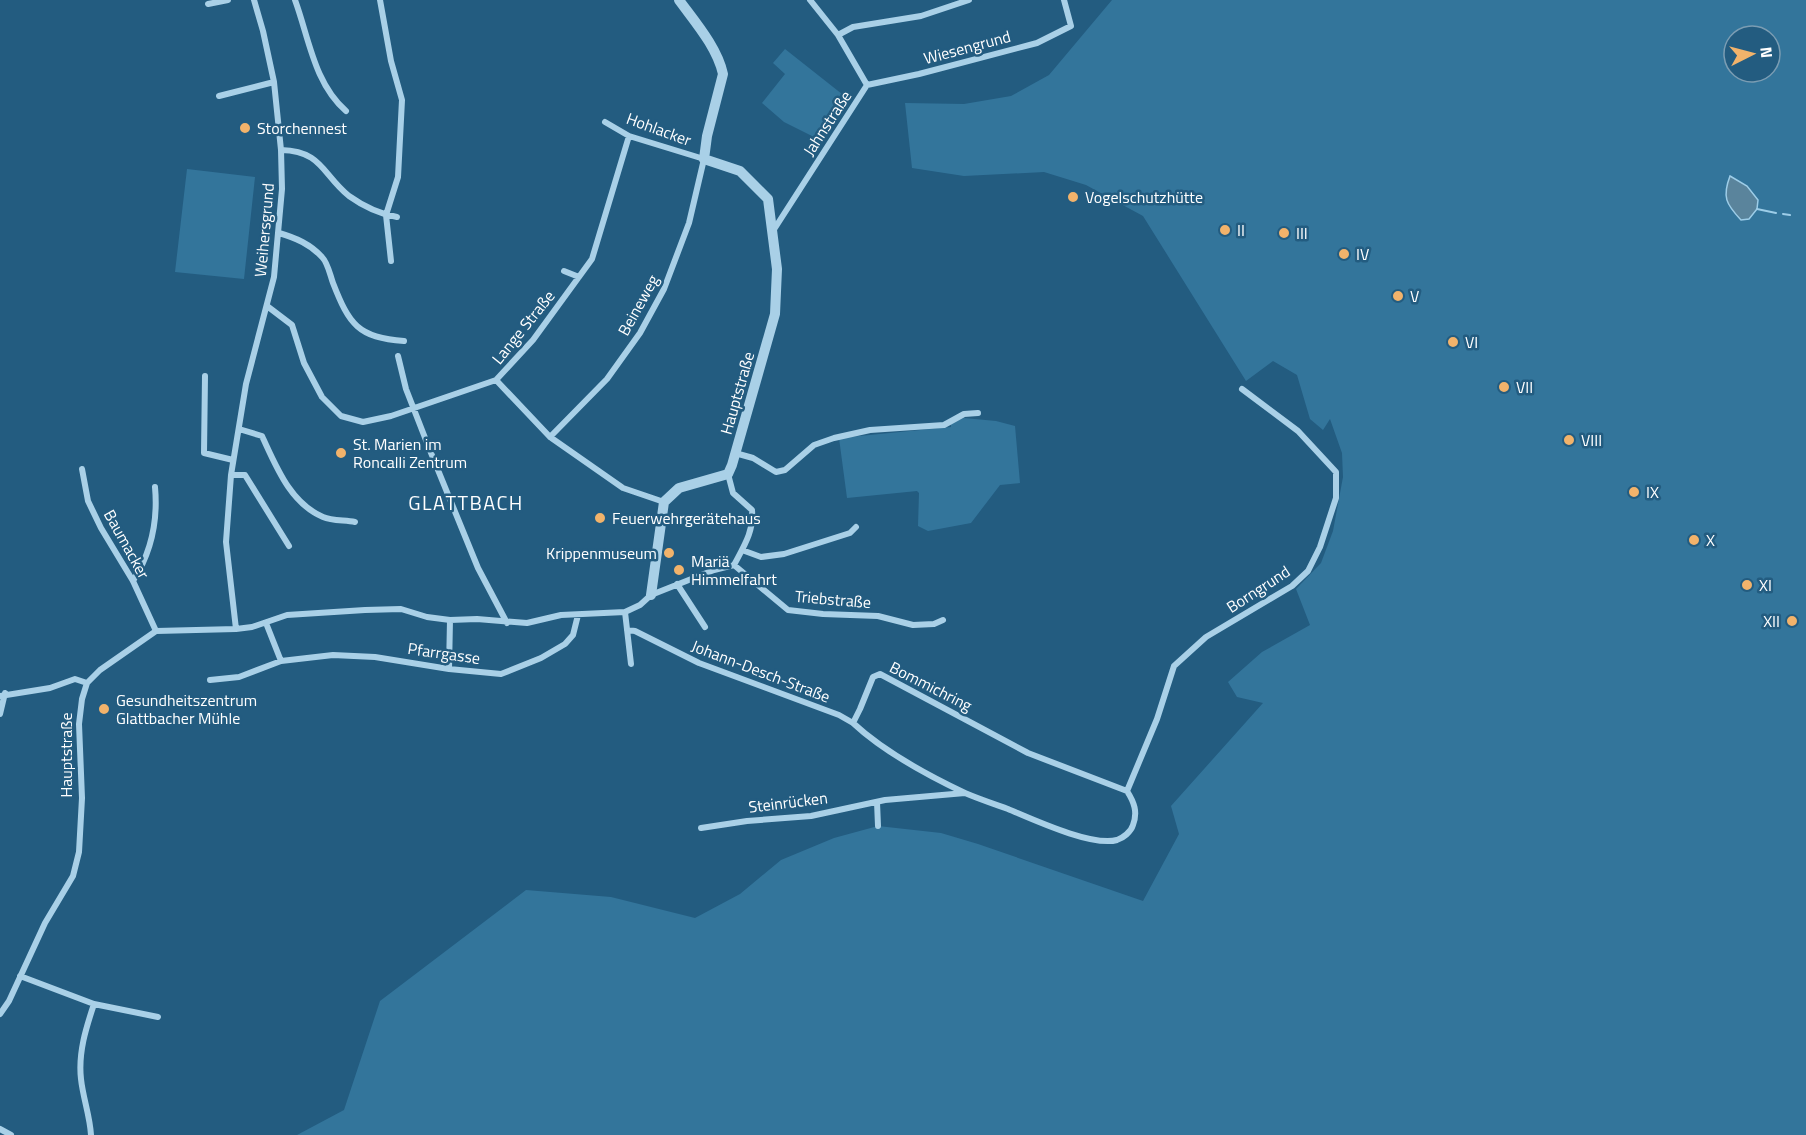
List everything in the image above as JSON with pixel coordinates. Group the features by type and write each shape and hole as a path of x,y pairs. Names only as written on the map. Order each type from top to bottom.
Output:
{"street":[{"path":"208,4 228,0"},
{"name":"Weihersgrund","path":"236,629 226,542 231,475 246,384 274,277 282,189 281,150 274,82 254,0"},
{"path":"295,0 316,66 326,89 346,111"},
{"path":"380,0 391,61 402,100 398,177 386,215 392,261"},
{"path":"679,0 704,35 722,67 723,74 707,136 704,159"},
{"name":"Jahnstraße","path":"773,231 867,85 838,35 810,0"},
{"path":"838,35 853,27 921,16 969,0"},
{"name":"Wiesengrund","path":"867,85 919,74 1037,42 1071,26 1064,0"},
{"path":"219,96 274,82"},
{"name":"Hohlacker","path":"605,122 629,136 704,159"},
{"name":"Lange Straße","path":"267,306 292,325 304,363 317,389 341,416 363,422 391,416 496,380 533,340 592,258 629,136"},
{"path":"281,150 298,150 314,158 348,195 370,208 397,217"},
{"name":"Hauptstraße","path":"704,159 740,171 768,199 777,269 775,314 728,474"},
{"name":"Beineweg","path":"550,437 607,379 640,333 664,289 689,223 704,159"},
{"path":"279,233 300,239 324,259 343,308 356,326 374,338 404,341"},
{"name":"Lange Straße","path":"564,271 579,277"},
{"path":"398,356 413,407 478,567 507,623"},
{"path":"205,376 204,453 233,460"},
{"path":"496,380 550,437 623,488 664,502"},
{"name":"Borngrund","path":"1127,791 1157,719 1174,666 1206,637 1292,586 1308,571 1320,547 1336,498 1336,472 1298,431 1242,389"},
{"path":"735,453 753,458 776,472 785,470 814,445 834,438 870,430 944,425 964,414 978,413"},
{"path":"239,429 262,436 279,473 303,507 324,518 355,522"},
{"name":"Baumacker","path":"82,470 88,501 101,528 133,581 156,630"},
{"path":"3,695 50,688 75,679 87,683 100,670 156,630 236,629 266,623 287,615 308,612 401,609 450,620 477,619 527,623 561,615 625,612 640,605 651,595 714,570 734,565 753,523 752,510 733,493 728,474 678,488 664,502 651,595"},
{"path":"231,475 245,475 289,546"},
{"path":"133,581 143,566 154,530 157,508 155,487"},
{"path":"742,550 761,557 784,554 850,533 856,527"},
{"name":"Triebstraße","path":"734,565 788,610 878,616 912,625 934,624 944,620"},
{"path":"677,584 705,627"},
{"path":"625,612 631,664"},
{"name":"Pfarrgasse","path":"210,680 239,677 280,661 333,655 375,657 449,669 501,674 540,658 565,644 573,635 578,615"},
{"path":"449,669 450,620"},
{"path":"266,623 280,661"},
{"name":"Johann-Desch-Straße","path":"627,630 634,631 699,663 839,715 853,723"},
{"name":"Bommichring","path":"853,723 873,677 880,674 1028,753 1127,791"},
{"name":"Hauptstraße","path":"0,1014 9,1001 45,923 73,876 79,852 82,798 79,724 82,699 87,683"},
{"path":"0,686 3,695 0,714"},
{"path":"853,723 867,736 907,761 965,793 1041,824 1093,840 1115,840 1125,836 1132,828 1135,807 1127,791"},
{"name":"Steinrücken","path":"701,828 747,821 811,816 877,802 965,793"},
{"path":"877,802 878,826"},
{"path":"20,976 94,1004 158,1017"},
{"path":"91,1135 90,1118 81,1077 83,1037 94,1004"}],"shaded area":[{"path":"1112,0 1806,0 1806,1135 297,1135 344,1110 380,1001 526,890 611,897 695,918 740,894 781,860 834,838 878,826 941,833 1143,901 1179,834 1171,806 1263,703 1237,697 1228,682 1262,652 1310,625 1296,589 1321,563 1333,531 1343,477 1342,453 1330,419 1323,430 1310,419 1297,375 1273,361 1246,381 1143,216 1086,185 1044,172 964,176 912,168 905,103 964,104 1011,96 1049,75"},
{"path":"785,49 847,98 818,139 784,122 762,103 785,74 773,63"},
{"path":"187,169 255,177 244,279 175,272"},
{"path":"1730,176 1747,186 1758,200 1757,209 1749,219 1741,220 1729,205 1726,189"},
{"path":"964,418 996,421 1015,426 1020,483 1000,485 971,523 928,531 918,526 919,493 917,491 847,498 839,438 951,427 951,423"}],"waterway":[{"name":"GLATTBACH","path":"1757,209 1776,213"},
{"name":"GLATTBACH","path":"1783,214 1790,215"}],"place":[{"name":"Storchennest","path":"245,128"},
{"name":"Vogelschutzhütte","path":"1073,197"},
{"name":"II","path":"1225,230"},
{"name":"III","path":"1284,233"},
{"name":"IV","path":"1344,254"},
{"name":"V","path":"1398,296"},
{"name":"VI","path":"1453,342"},
{"name":"VII","path":"1504,387"},
{"name":"VIII","path":"1569,440"},
{"name":"St. Marien im Roncalli Zentrum","path":"341,453"},
{"name":"IX","path":"1634,492"},
{"name":"Feuerwehrgerätehaus","path":"600,518"},
{"name":"X","path":"1694,540"},
{"name":"Krippenmuseum","path":"669,553"},
{"name":"Mariä Himmelfahrt","path":"679,570"},
{"name":"XI","path":"1747,585"},
{"name":"XII","path":"1792,621"},
{"name":"Gesundheitszentrum Glattbacher Mühle","path":"104,709"}],"district":[{"name":"GLATTBACH","path":"466,502"}]}
